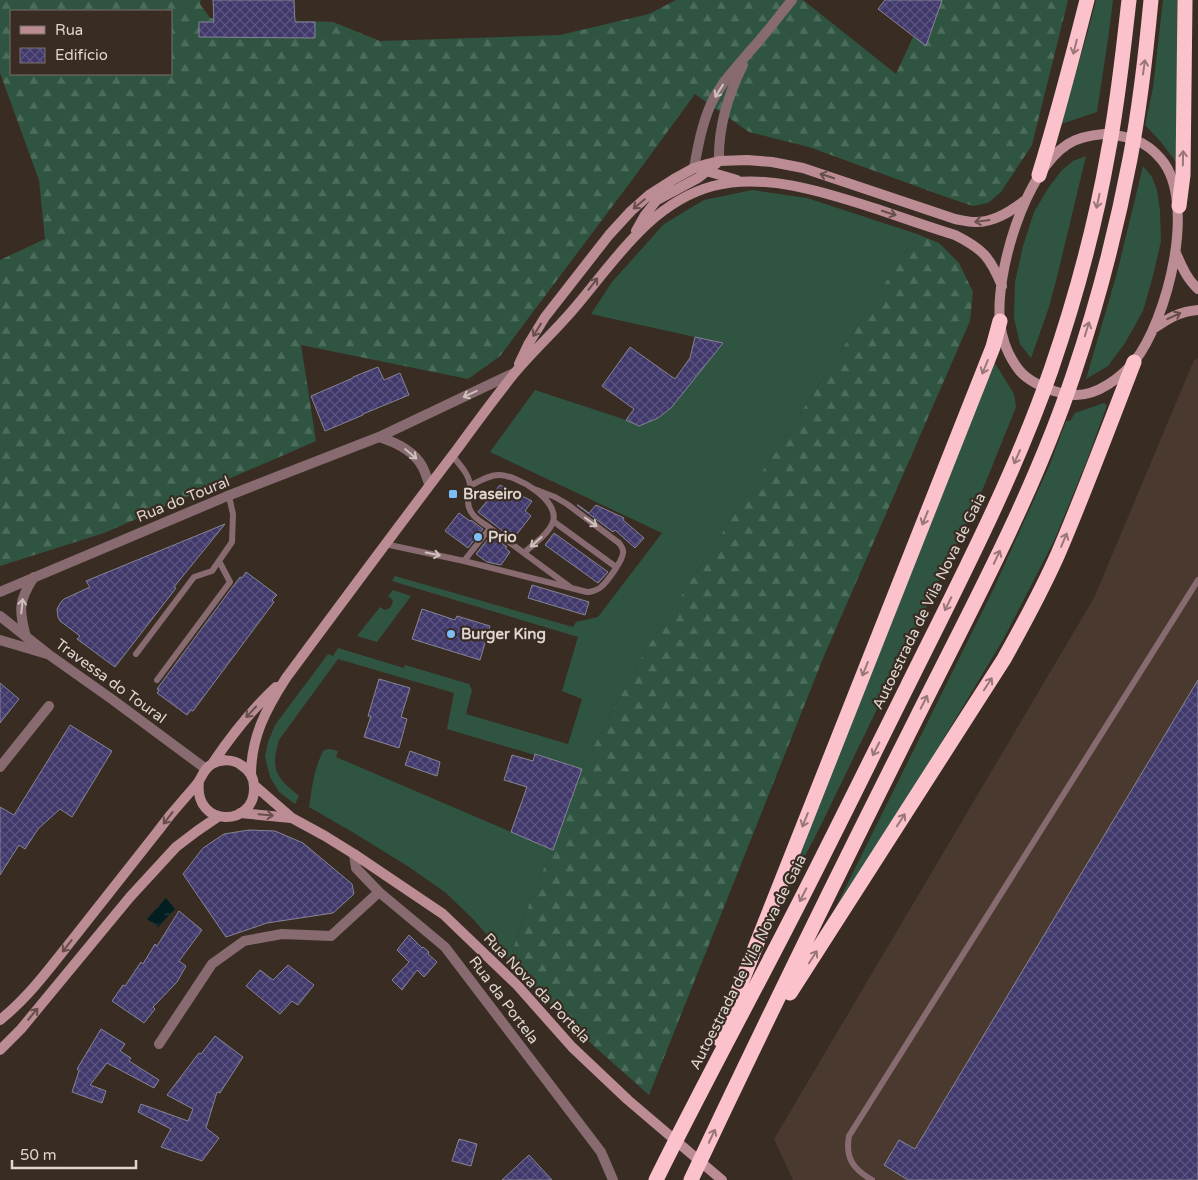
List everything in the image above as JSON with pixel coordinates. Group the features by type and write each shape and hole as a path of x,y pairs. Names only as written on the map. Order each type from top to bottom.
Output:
{"highway":[{"path":"1039,175 1051,138 1087,0"},
{"name":"Autoestrada de Vila Nova de Gaia","path":"656,1180 795,911 946,610 995,505 1035,412 1070,311 1089,244 1108,154 1128,0"},
{"path":"691,1180 749,1057 979,595 1008,533 1057,418 1073,376 1108,258 1130,158 1152,0"},
{"path":"1179,206 1182,175 1185,0"},
{"path":"689,1113 986,365 1000,321"},
{"path":"749,1057 998,668 1035,604 1076,512 1134,362"}],"main road":[{"path":"1122,135 1148,146 1163,160 1177,192 1179,206 1176,253 1168,286 1153,329 1134,362 1108,384 1092,392 1076,395 1040,386 1024,376 1012,361 1003,342 1000,321 1002,286 1010,242 1025,200 1039,175 1054,156 1068,144 1086,136 1122,135"},
{"path":"514,373 545,317 609,234 631,210 649,195 694,168 707,167 719,161 756,161 803,168 954,220 975,222 992,220 1010,212 1025,200"},
{"path":"707,167 740,181"},
{"path":"631,240 645,215 657,200 698,178 707,167"},
{"path":"286,678 264,697 201,774 198,790 204,806 210,812 219,816 233,816 247,808 252,801 254,785 251,775 251,759 263,717 273,698 429,484 514,373 572,311 631,240 655,218 693,193 713,186 740,181 767,182 826,194 861,204 955,235 970,242 988,258 1002,286"},
{"path":"1176,253 1184,272 1198,290"},
{"path":"1153,329 1170,317 1186,311 1198,310"},
{"path":"209,766 220,761 229,760 238,763 251,775"},
{"path":"0,1020 14,1008 46,973 199,781"},
{"name":"Rua Nova da Portela","path":"254,785 292,818 354,854 444,914 517,985 572,1047 628,1100 722,1180"},
{"name":"Rua Nova da Portela","path":"240,813 292,818"},
{"path":"0,1050 21,1029 136,890 176,848 219,816"}],"street":[{"path":"694,168 703,126 711,104 729,75 792,0"},
{"path":"719,161 720,135 728,99 749,53"},
{"name":"Rua do Toural","path":"0,592 229,496 379,437 514,373"},
{"path":"379,437 392,441 413,454 422,465 429,484"},
{"path":"26,637 21,618 21,604 25,590 34,578"},
{"name":"Travessa do Toural","path":"0,616 48,654 209,766"},
{"path":"0,640 48,654"},
{"path":"0,767 49,706"},
{"name":"Rua da Portela","path":"354,854 356,868 380,892 445,947 601,1152 613,1180"},
{"path":"159,1044 212,964 244,941 282,934 331,936 380,892"}],"lane":[{"path":"452,455 468,475 470,486 469,509 475,517 573,589"},
{"path":"385,544 464,561 586,592 592,592 601,588 621,560 623,554 619,543 555,497 534,489 512,477 499,475 489,476 470,486"},
{"path":"524,553 547,532 553,521 553,511 548,502 534,489"},
{"path":"136,654 194,577 212,571 232,542 233,514 229,496"},
{"path":"553,521 616,567"},
{"path":"464,561 490,528"},
{"path":"157,680 230,582 220,560"},
{"path":"872,1180 860,1173 852,1164 847,1146 849,1136 1198,580"}],"shaded area":[{"path":"1198,358 1198,1180 793,1180 774,1139 1094,598 1194,360"}],"green space":[{"path":"0,0 201,0 200,4 210,18 333,22 380,41 560,35 649,14 676,0 803,0 896,74 930,0 1068,0 1032,145 1001,192 988,203 973,206 809,147 749,132 695,94 500,356 468,379 301,345 316,441 104,533 0,566 0,260 45,239 39,180 0,73"},
{"path":"1096,0 1113,0 1097,112 1061,124 1088,31"},
{"path":"1163,0 1177,0 1178,165 1161,142 1145,125 1153,88"},
{"path":"1086,156 1049,307 1031,358 1020,344 1014,318 1015,282 1023,246 1034,212 1049,187 1062,170 1073,161"},
{"path":"1143,166 1152,177 1157,190 1160,211 1161,241 1153,276 1143,311 1125,343 1108,366 1086,379 1117,273"},
{"path":"752,190 807,198 917,234 645,651 582,769 447,729 454,693 338,659 279,740 275,759 277,772 280,778 299,796 295,804 279,792 270,777 265,757 268,742 275,725 328,654 333,656 338,648 404,668 405,665 469,684 472,690 466,714 568,744 582,699 562,691 578,637 392,581 395,576 573,627 576,622 598,617 662,533 490,452 535,390 639,426 658,418 671,408 722,343 591,314 612,282 664,224 704,200"},
{"path":"917,234 939,243 959,263 973,292 970,321 824,656 649,1095 577,1031 509,960 537,882 553,850 582,769 645,651"},
{"path":"993,360 1014,394 1016,407 985,484 964,529 821,825 784,897 782,896"},
{"path":"1104,403 1107,405 1088,458 1054,541 1003,640 894,821 827,925 994,588 1050,464 1066,421 1070,421 1075,413"},
{"path":"393,590 411,596 377,642 357,636 380,607 385,610 391,606 393,600 388,596"},
{"path":"324,750 338,751 336,757 553,850 537,882 509,960 474,920 446,893 409,867 309,807 318,763"}],"water":[{"path":"166,898 175,909 158,927 147,919"}],"building":[{"path":"213,0 294,0 295,22 315,22 315,38 199,37 199,22 214,22"},
{"path":"885,0 942,0 926,46 878,9"},
{"path":"695,337 723,343 671,408 658,418 639,426 626,420 634,409 602,386 630,347 675,379 690,358"},
{"path":"378,367 384,380 400,373 409,395 325,431 311,396"},
{"path":"500,485 532,501 525,511 531,516 513,539 478,512"},
{"path":"577,505 589,513 596,505 624,518 623,520 644,538 635,548 615,530 613,532"},
{"path":"459,513 483,529 468,548 445,531"},
{"path":"225,524 174,587 176,588 115,667 77,639 80,636 60,621 57,609 61,602 90,587 86,581"},
{"path":"554,533 608,572 598,583 545,545"},
{"path":"491,535 507,547 505,548 510,552 501,565 487,562 476,554"},
{"path":"246,572 277,595 272,600 274,602 193,711 191,710 187,715 157,693 159,690 157,689 240,577 242,578"},
{"path":"532,585 589,602 585,615 528,598"},
{"path":"422,609 455,620 457,616 490,626 480,660 412,639"},
{"path":"379,679 410,688 401,717 407,719 399,748 364,737 371,716 368,716"},
{"path":"1198,680 1198,1180 908,1180 884,1165 899,1140 915,1149"},
{"path":"0,683 19,699 0,723"},
{"path":"70,725 112,751 72,817 60,809 38,829 25,849 19,845 0,875 0,807 14,815"},
{"path":"410,751 440,762 437,776 405,765"},
{"path":"535,754 582,769 553,850 511,832 527,787 504,780 512,755 533,761"},
{"path":"249,830 275,831 303,843 352,884 354,894 333,913 267,923 226,937 183,874 203,848 224,834"},
{"path":"179,911 202,930 179,961 186,966 177,982 153,1007 155,1009 144,1023 112,1001 141,962 143,964 155,944 157,946"},
{"path":"409,935 429,952 428,954 437,962 424,977 417,970 402,990 392,980 409,962 397,950"},
{"path":"288,965 314,985 298,1005 292,1001 280,1014 246,986 260,970 273,980"},
{"path":"101,1029 125,1044 120,1051 131,1058 129,1061 159,1080 154,1088 107,1063 90,1085 106,1091 102,1103 72,1092 79,1071 77,1069"},
{"path":"215,1036 243,1057 220,1093 217,1092 206,1128 219,1138 202,1161 161,1147 171,1129 138,1112 141,1104 188,1121 193,1109 167,1095 199,1053 201,1054"},
{"path":"459,1139 477,1144 471,1166 452,1161"},
{"path":"529,1155 552,1180 502,1180"}],"place":[{"name":"Braseiro","path":"453,494"},
{"name":"Prio","path":"478,537"},
{"name":"Burger King","path":"451,634"}]}
